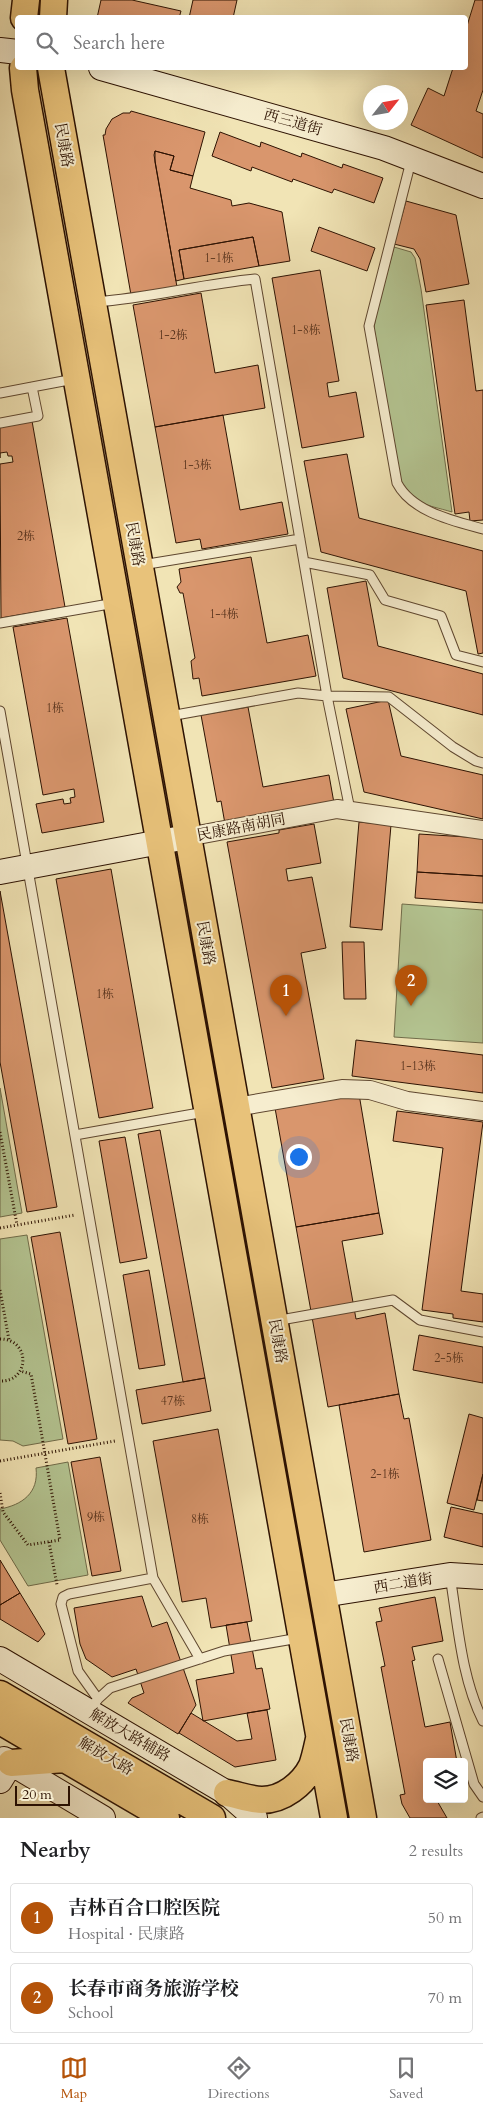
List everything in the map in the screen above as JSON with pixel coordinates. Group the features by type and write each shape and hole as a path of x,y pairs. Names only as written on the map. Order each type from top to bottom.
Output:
{"main road":[{"path":"24,15 26,0"},
{"path":"53,15 54,0"},
{"name":"民康路","path":"23,70 25,90 76,379 334,1818"},
{"name":"民康路","path":"51,70 363,1818"},
{"name":"解放大路","path":"0,1694 212,1818"},
{"name":"解放大路","path":"0,1721 166,1818"},
{"path":"228,1792 260,1800 272,1800 284,1795 307,1773 313,1764 319,1736"},
{"path":"4,1767 65,1758"}],"street":[{"path":"0,50 15,52"},
{"name":"西三道街","path":"108,70 384,148 483,186"},
{"name":"民康路南胡同","path":"0,872 337,809 483,830"},
{"path":"236,1107 342,1089 370,1090 407,1100 483,1111"},
{"name":"西二道街","path":"323,1595 450,1575 483,1577"},
{"name":"解放大路辅路","path":"0,1659 93,1705 228,1792 255,1818"},
{"path":"4,1767 103,1818"}],"lane":[{"path":"412,158 369,326 397,483 407,498 416,505 458,522 483,529"},
{"path":"92,302 130,300 220,283 255,280 327,696 350,810"},
{"path":"0,393 76,379"},
{"path":"0,423 38,416 32,387"},
{"path":"139,566 300,539"},
{"path":"304,562 370,575 385,600 442,616 456,655 483,662"},
{"path":"0,624 117,603"},
{"path":"166,717 298,693 327,696 389,697 453,747 476,761 483,763"},
{"path":"0,711 153,1578 200,1659"},
{"path":"74,1135 208,1112"},
{"path":"274,1321 393,1300 420,1320 483,1332"},
{"path":"450,1575 465,1666 472,1695 483,1721"},
{"path":"153,1578 63,1597 61,1604 78,1671 93,1705 110,1688 224,1651 302,1638"},
{"path":"438,1658 474,1784 483,1797"}],"path":[{"path":"0,1132 17,1225"},
{"path":"0,1228 88,1213"},
{"path":"0,1290 9,1340"},
{"path":"0,1339 9,1340 16,1344 23,1357 20,1371 10,1380 0,1381"},
{"path":"0,1493 3,1512 28,1546 60,1540 31,1374 20,1371"},
{"path":"0,1461 128,1438"},
{"path":"49,1542 56,1584 63,1597"}],"green space":[{"path":"394,247 411,252 415,258 452,512 422,503 412,496 401,482 374,328"},
{"path":"402,904 483,910 483,1043 394,1037"},
{"path":"0,1088 22,1213 0,1217"},
{"path":"27,1235 63,1439 23,1446 13,1441 0,1440 0,1239"},
{"path":"68,1462 88,1575 28,1586 0,1540 0,1509 22,1501 32,1491 35,1484 36,1468"}],"building":[{"path":"101,0 132,0 181,11 180,15 98,15"},
{"path":"193,0 237,0 234,15 190,15"},
{"path":"475,0 483,0 483,90 476,111 483,114 483,158 411,125 428,88 444,96 452,70 468,70 468,23"},
{"path":"131,111 205,132 193,176 170,170 174,156 155,151 154,155 177,287 131,295 103,135 105,135 112,119"},
{"path":"220,132 260,147 261,142 301,157 302,153 342,168 343,164 383,178 374,203 334,189 332,193 293,179 292,182 252,167 251,171 212,156"},
{"path":"155,151 174,156 170,170 193,176 190,188 231,200 232,206 249,203 282,212 290,261 259,266 253,237 179,250 184,279 176,281 155,162"},
{"path":"406,201 456,215 469,284 426,292 420,259 414,249 394,244"},
{"path":"319,227 375,248 367,271 311,251"},
{"path":"253,237 259,266 184,279 179,250"},
{"path":"320,270 339,381 327,383 329,397 356,392 364,437 302,448 272,278"},
{"path":"201,293 215,373 258,365 265,408 155,427 133,305"},
{"path":"464,300 476,391 483,390 483,520 470,521 469,512 455,514 426,305"},
{"path":"223,415 240,510 282,502 288,534 202,549 200,539 176,543 155,427"},
{"path":"32,421 65,607 1,618 0,464 13,462 12,456 8,456 7,452 0,453 0,427"},
{"path":"347,454 359,518 483,551 483,653 478,654 466,591 321,552 304,461"},
{"path":"251,557 267,643 308,635 316,676 202,696 199,678 193,679 191,661 195,658 183,593 180,593 177,587 181,582 179,569"},
{"path":"366,581 378,646 483,674 483,715 343,678 327,588"},
{"path":"67,618 104,822 42,833 36,804 63,799 64,804 71,803 70,798 75,797 74,789 43,795 13,627"},
{"path":"388,700 401,756 483,775 483,819 364,792 346,709"},
{"path":"248,707 263,787 329,775 334,803 225,824 221,801 217,802 201,715"},
{"path":"359,822 391,825 382,930 350,927"},
{"path":"314,824 321,863 286,869 288,881 312,877 326,948 301,953 324,1079 272,1088 227,842 279,833 279,830"},
{"path":"419,834 483,838 483,876 417,872"},
{"path":"111,869 153,1108 99,1118 56,879"},
{"path":"417,872 483,876 483,903 415,898"},
{"path":"0,891 57,1207 27,1212 0,1062"},
{"path":"342,942 364,942 366,999 344,999"},
{"path":"356,1040 483,1055 483,1093 352,1076"},
{"path":"359,1094 379,1213 296,1227 275,1108"},
{"path":"397,1111 483,1122 461,1291 483,1294 483,1322 453,1318 453,1314 422,1310 443,1148 393,1141"},
{"path":"160,1130 205,1378 183,1382 138,1134"},
{"path":"125,1137 147,1258 120,1263 99,1141"},
{"path":"379,1213 383,1234 342,1241 356,1319 385,1313 399,1394 328,1407 296,1227"},
{"path":"60,1232 97,1439 68,1444 31,1237"},
{"path":"149,1270 165,1365 139,1369 123,1275"},
{"path":"419,1335 483,1347 483,1383 413,1370"},
{"path":"205,1378 211,1411 142,1424 136,1390"},
{"path":"399,1394 404,1419 409,1418 431,1540 364,1552 339,1405"},
{"path":"469,1414 483,1418 483,1474 474,1510 447,1503"},
{"path":"218,1429 252,1621 211,1628 206,1598 182,1602 153,1441"},
{"path":"100,1457 121,1571 92,1576 71,1462"},
{"path":"483,1474 483,1501 477,1500"},
{"path":"451,1507 483,1514 483,1547 444,1537"},
{"path":"0,1560 20,1593 0,1605"},
{"path":"20,1593 45,1634 38,1642 0,1619 0,1605"},
{"path":"142,1596 152,1627 167,1622 196,1705 178,1734 128,1703 132,1698 144,1693 136,1669 112,1677 86,1659 80,1644 74,1608"},
{"path":"435,1597 443,1641 412,1647 415,1660 412,1661 425,1727 450,1722 456,1758 423,1758 423,1803 438,1803 447,1818 410,1818 402,1804 400,1795 405,1794 381,1667 385,1666 376,1622 382,1621 379,1608"},
{"path":"247,1622 256,1669 262,1668 270,1709 203,1721 196,1680 234,1673 226,1625"},
{"path":"267,1710 276,1760 235,1767 179,1733 191,1713 237,1741 252,1739 247,1713"}],"place":[{"name":"长春市商务旅游学校","path":"411,1006"},
{"name":"吉林百合口腔医院","path":"286,1016"}]}
